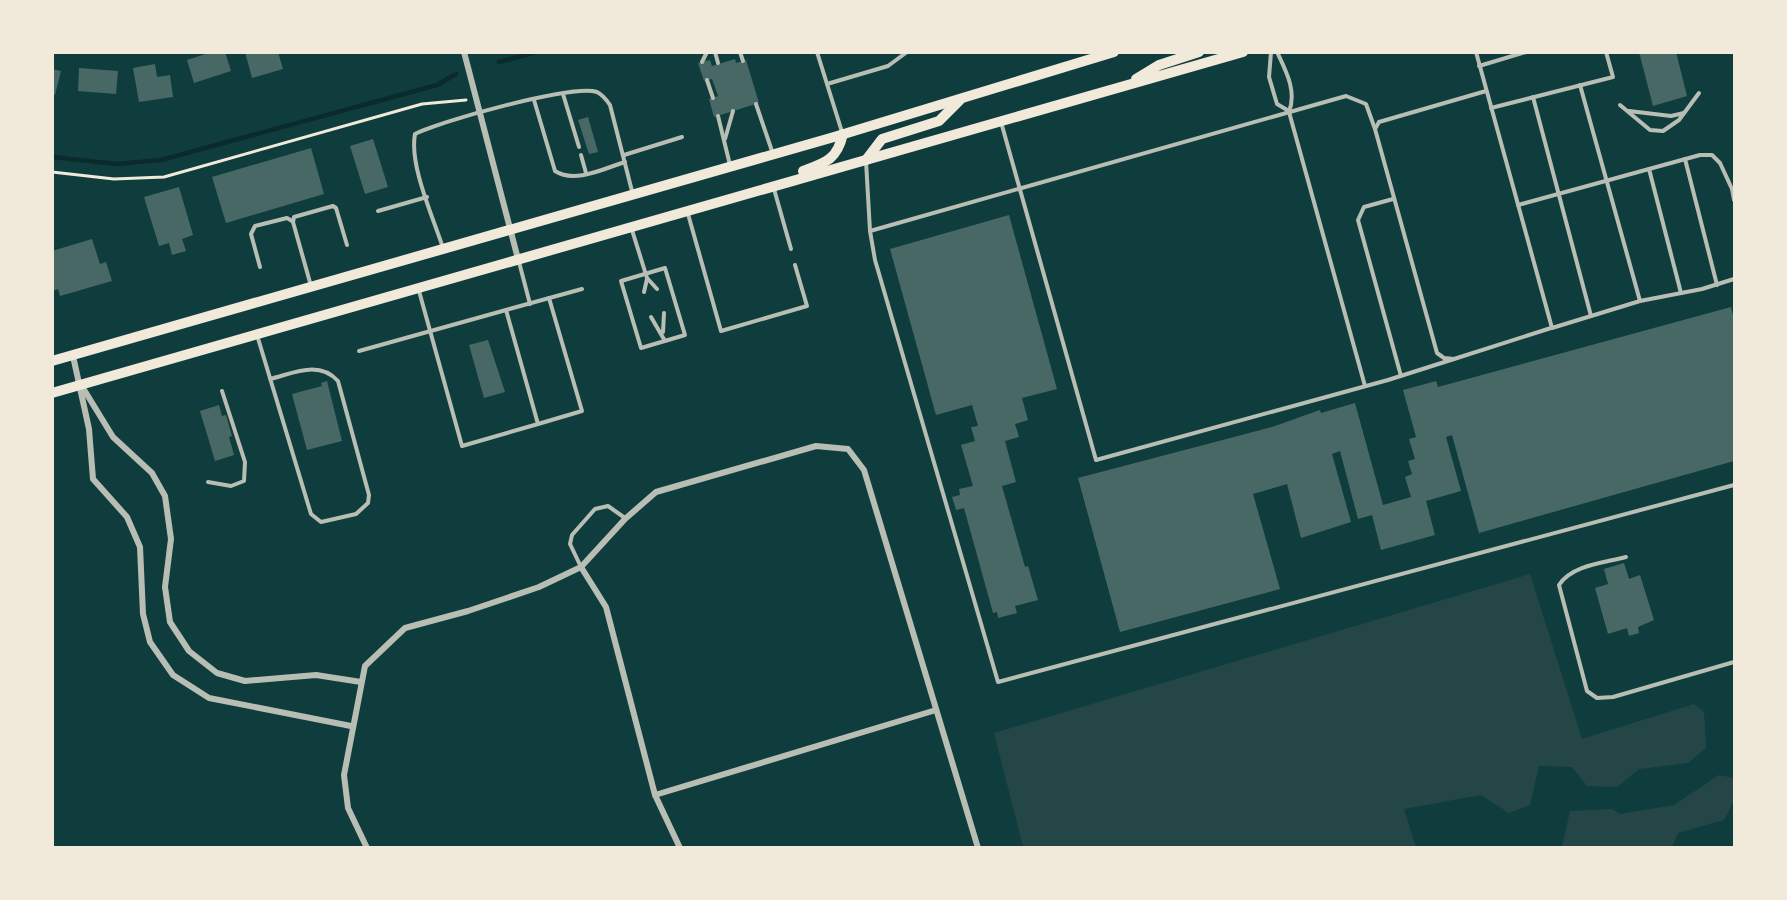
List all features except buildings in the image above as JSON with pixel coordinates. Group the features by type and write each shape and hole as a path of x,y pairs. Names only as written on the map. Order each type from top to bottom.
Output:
{"main road":[{"path":"52,361 730,167 1114,52"},
{"path":"1123,87 1160,64 1199,52"},
{"path":"52,393 1243,52"},
{"path":"866,160 882,139 939,121 962,98"},
{"path":"776,185 791,176 830,161 841,144 843,134"}],"street":[{"path":"464,52 518,258"},
{"path":"73,356 81,385 93,479 127,517 140,547 143,614 150,642 173,675 209,698 351,726"},
{"path":"81,385 113,437 152,473 165,496 171,539 165,586 170,622 189,651 218,674 245,681 316,675 361,682"},
{"path":"367,848 348,808 344,775 351,726 365,666 405,628 468,611 539,587 581,567 626,519 656,492 816,446 848,449 864,470 978,848"},
{"path":"581,567 606,607 655,795 680,848"},
{"path":"655,795 936,710"}],"lane":[{"path":"702,62 707,52"},
{"path":"715,52 718,63"},
{"path":"740,52 743,61"},
{"path":"817,52 843,134"},
{"path":"827,84 888,66 907,52"},
{"path":"1271,52 1269,77 1277,105 1289,112"},
{"path":"1277,52 1286,71 1294,100 1289,112 1365,387"},
{"path":"1476,52 1552,328"},
{"path":"1479,66 1526,52"},
{"path":"1491,108 1613,77 1606,52"},
{"path":"707,80 713,98"},
{"path":"1580,86 1640,301"},
{"path":"443,249 412,146 415,134 430,126 479,112 586,91 604,97 610,105 633,195"},
{"path":"1375,129 1379,122 1486,91"},
{"path":"1620,105 1655,132 1672,127 1699,93"},
{"path":"563,94 579,147"},
{"path":"870,231 1346,96 1366,104 1437,353 1444,358 1454,359"},
{"path":"1533,97 1591,315"},
{"path":"534,100 555,171 562,176 586,173 626,162"},
{"path":"756,104 763,118 774,154"},
{"path":"724,141 734,116 733,111"},
{"path":"1628,111 1671,116 1685,112"},
{"path":"718,116 730,167"},
{"path":"1000,122 1096,460 1365,387 1640,301 1717,285 1734,279"},
{"path":"624,155 682,137"},
{"path":"1518,205 1700,154 1712,155 1720,163 1733,188 1734,200"},
{"path":"581,155 586,173"},
{"path":"1685,159 1717,285"},
{"path":"866,160 870,231 875,260 998,682 1734,485"},
{"path":"1649,169 1681,293"},
{"path":"776,185 791,249"},
{"path":"378,212 427,197"},
{"path":"1393,199 1364,207 1358,220 1401,376"},
{"path":"293,222 298,214 333,206 336,208 347,245"},
{"path":"687,210 721,331 807,306 795,265"},
{"path":"260,267 251,234 252,230 255,226 287,218 293,222 311,287"},
{"path":"631,226 646,276 657,289"},
{"path":"518,258 530,304"},
{"path":"665,268 685,334 641,348 621,281 646,276 665,268"},
{"path":"644,292 646,276"},
{"path":"418,288 462,446 582,411 549,298"},
{"path":"359,351 582,289"},
{"path":"506,310 538,423"},
{"path":"664,313 665,341"},
{"path":"651,317 652,322 663,333"},
{"path":"257,334 270,379 311,514 321,522 356,514 368,503 368,484 343,394 332,375 317,368 270,379"},
{"path":"208,482 231,486 244,481 245,462 222,391"},
{"path":"581,567 570,544 572,535 595,509 608,506 626,519"},
{"path":"1626,557 1574,571 1565,576 1559,585 1587,691 1598,698 1613,697 1734,662"}],"path":[{"path":"52,172 114,179 164,177 422,104 476,99"}],"shaded area":[{"path":"1530,574 1582,739 1694,704 1704,712 1706,748 1688,763 1639,769 1617,787 1587,786 1572,767 1539,766 1530,805 1509,813 1481,795 1404,809 1416,847 1023,847 994,733"},
{"path":"1719,775 1734,778 1734,800 1724,820 1678,833 1672,847 1562,847 1570,811 1612,809 1620,814 1674,805"}],"waterway":[{"path":"499,62 537,52"},
{"path":"52,157 117,164 161,160 437,85 456,74"}]}
